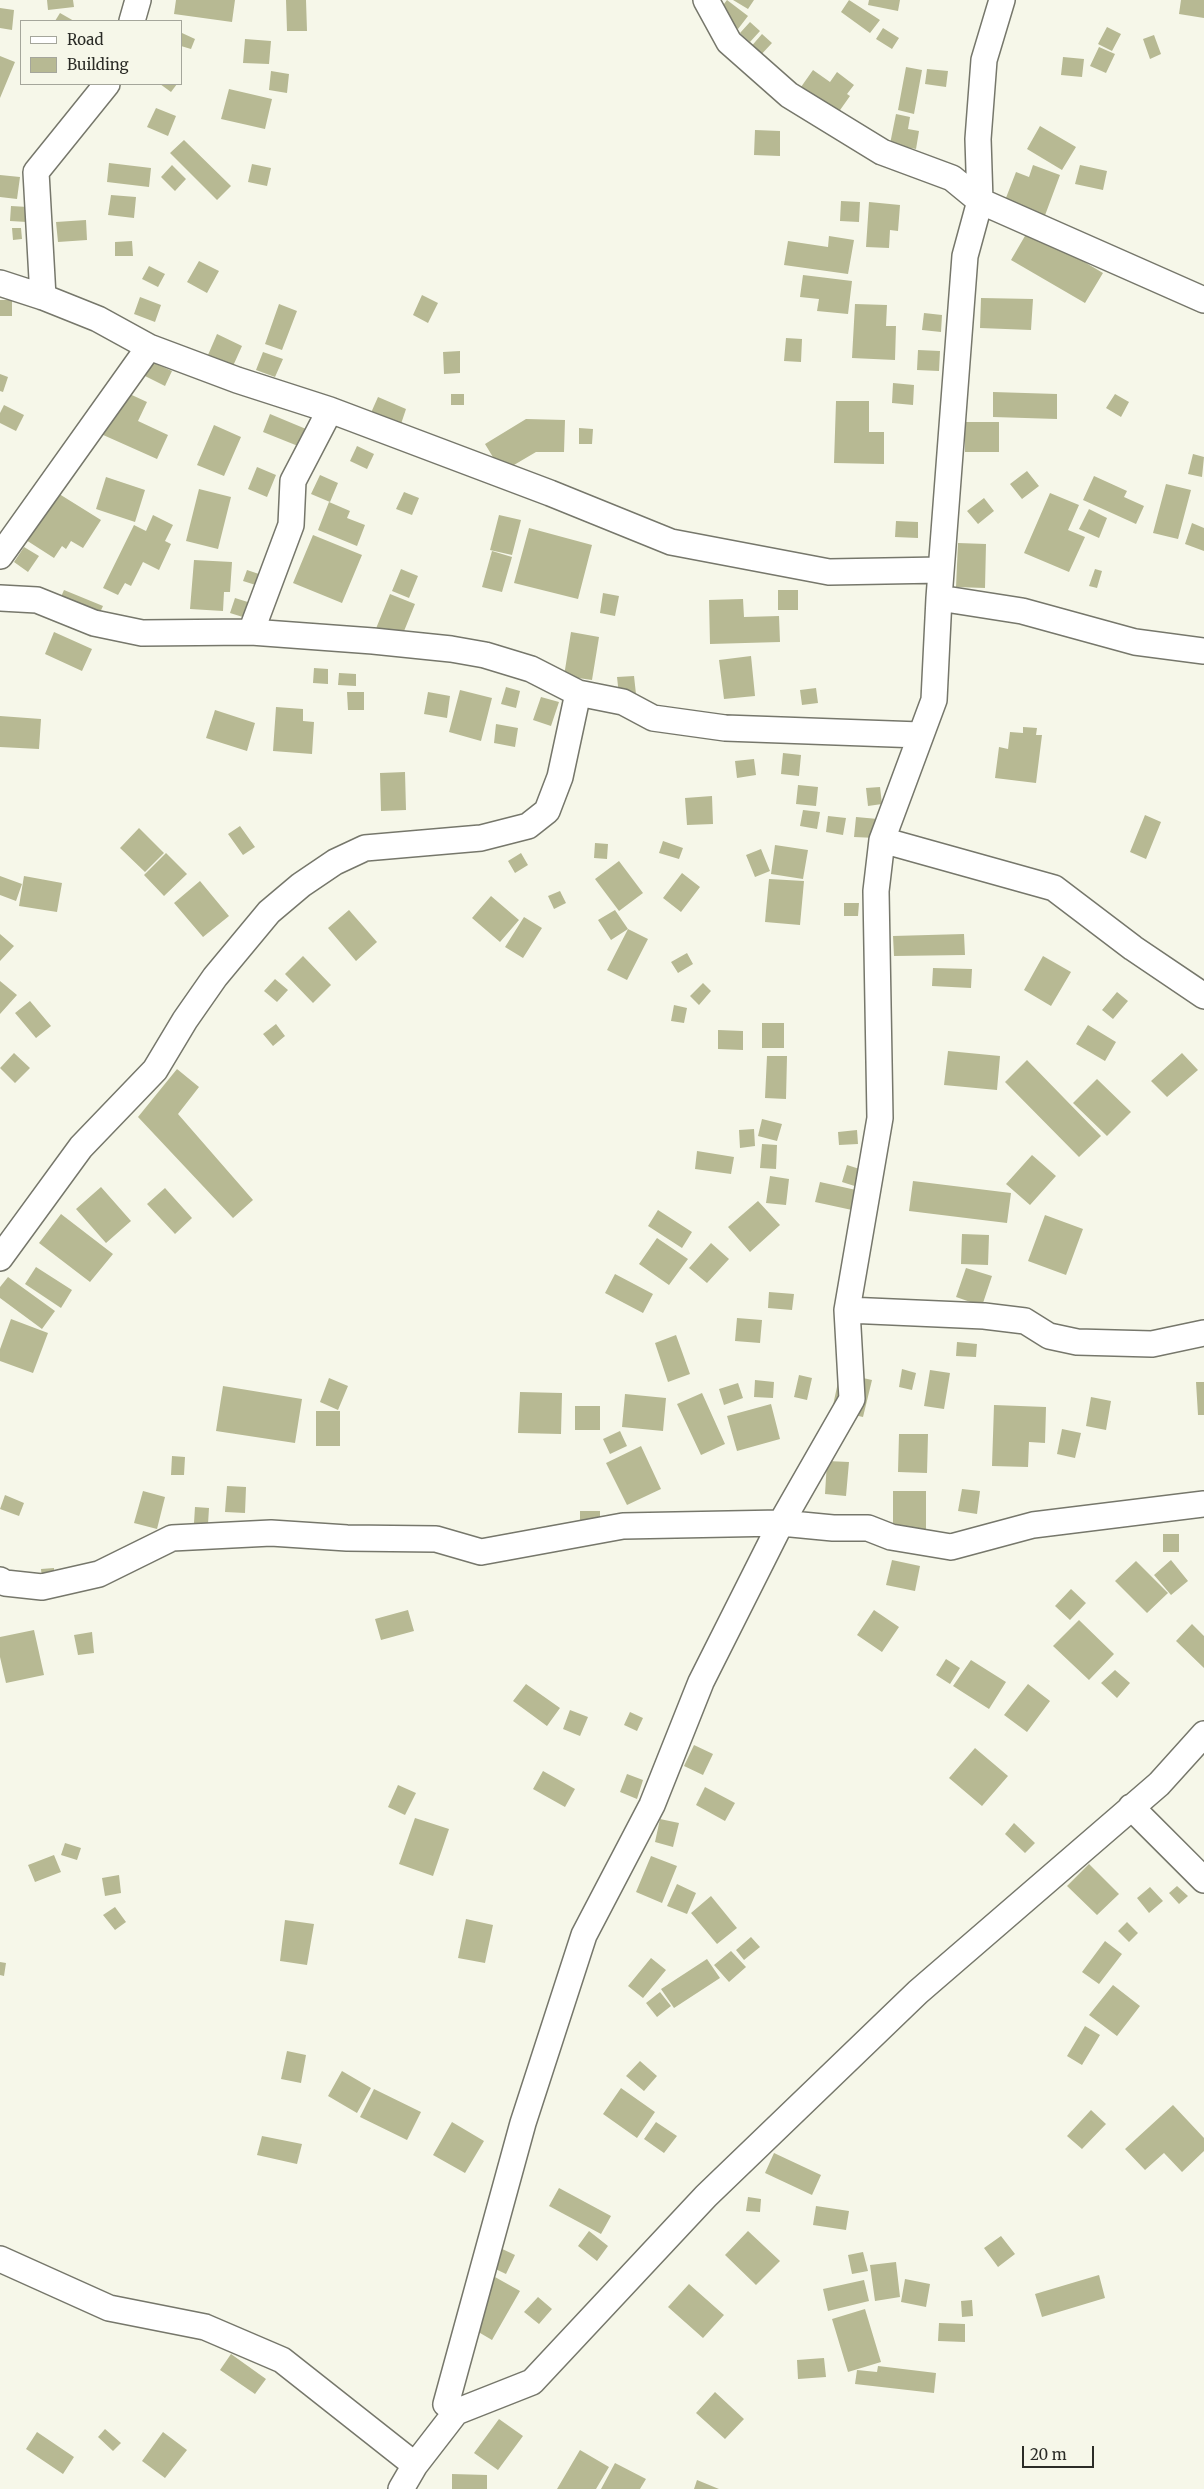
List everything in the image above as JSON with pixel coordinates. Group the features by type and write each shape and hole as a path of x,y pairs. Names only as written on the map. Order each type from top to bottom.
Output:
{"street":[{"path":"132,20 138,0"},
{"path":"706,0 729,42 789,95 882,152 952,178 980,201 1204,300"},
{"path":"456,2412 446,2404 523,2123 584,1935 652,1805 701,1682 781,1523 852,1399 847,1310 880,1118 876,891 882,840 934,700 939,598 965,256 980,201 978,139 984,60 1002,0"},
{"path":"43,297 36,172 106,85"},
{"path":"0,283 43,297 98,319 149,347 237,380 330,410 550,493 671,542 829,572 941,570"},
{"path":"0,556 149,347"},
{"path":"252,632 291,525 294,481 330,410"},
{"path":"0,598 37,600 94,624 142,633 252,632 373,641 468,652 530,669 578,693 623,702 653,718 725,728 920,736"},
{"path":"939,598 1022,611 1135,642 1204,651"},
{"path":"0,1258 81,1147 155,1070 185,1020 215,977 269,912 301,885 335,862 365,848 481,838 528,826 546,811 560,777 578,693"},
{"path":"882,840 1054,888 1134,948 1204,996"},
{"path":"847,1310 984,1316 1025,1321 1049,1336 1086,1343 1152,1344 1204,1333"},
{"path":"0,1580 5,1583 42,1587 98,1574 172,1538 272,1533 347,1538 436,1539 481,1552 623,1526 781,1523 833,1528 868,1528 891,1537 951,1547 1033,1525 1204,1504"},
{"path":"401,2489 415,2465 456,2412 532,2382 706,2196 918,1992 1159,1784 1204,1734"},
{"path":"1132,1808 1204,1880"},
{"path":"0,2259 109,2308 205,2327 282,2360 415,2465"}],"building":[{"path":"47,0 73,0 74,7 48,10"},
{"path":"176,0 235,0 232,22 174,14"},
{"path":"286,0 306,0 307,31 287,31"},
{"path":"727,0 748,16 738,29 717,13"},
{"path":"733,0 754,0 748,9"},
{"path":"849,0 880,20 870,33 841,12"},
{"path":"869,0 900,0 898,11 868,5"},
{"path":"1181,0 1204,0 1204,18 1179,14"},
{"path":"0,8 14,10 12,30 0,28"},
{"path":"60,13 72,20 56,20"},
{"path":"750,22 760,31 750,42 740,33"},
{"path":"1107,27 1121,34 1112,51 1098,44"},
{"path":"883,28 899,38 892,49 876,39"},
{"path":"182,33 195,39 191,49 182,46"},
{"path":"762,34 772,43 758,58 749,49"},
{"path":"1154,35 1161,54 1150,59 1143,39"},
{"path":"245,39 271,41 269,64 243,63"},
{"path":"1099,47 1115,54 1106,73 1090,66"},
{"path":"0,56 15,62 0,98"},
{"path":"1063,57 1084,59 1082,77 1061,75"},
{"path":"906,67 922,70 914,114 898,110"},
{"path":"927,69 948,71 946,87 925,84"},
{"path":"813,70 830,82 837,72 854,85 847,94 850,96 838,113 801,87"},
{"path":"271,71 289,74 287,93 269,90"},
{"path":"161,85 176,85 171,92"},
{"path":"229,89 272,99 265,129 221,119"},
{"path":"156,108 176,116 168,136 147,127"},
{"path":"896,114 910,117 908,129 919,131 916,149 890,144"},
{"path":"1040,126 1076,147 1062,170 1027,149"},
{"path":"755,130 780,131 780,156 754,155"},
{"path":"184,140 231,186 217,200 170,153"},
{"path":"109,163 151,168 149,187 107,182"},
{"path":"252,164 271,168 267,186 248,182"},
{"path":"172,165 186,179 175,191 161,177"},
{"path":"1033,165 1060,175 1044,218 1004,203 1016,172 1029,177"},
{"path":"1080,165 1107,171 1103,190 1075,184"},
{"path":"0,175 20,177 17,199 0,197"},
{"path":"111,195 136,197 134,218 108,215"},
{"path":"841,201 860,202 859,222 840,221"},
{"path":"869,202 900,205 898,231 890,230 889,248 866,247"},
{"path":"11,206 28,207 27,222 10,221"},
{"path":"86,220 87,240 58,242 56,222"},
{"path":"12,228 21,228 22,239 13,240"},
{"path":"1029,229 1103,273 1085,303 1011,260"},
{"path":"829,236 854,240 848,274 784,265 788,241 828,247"},
{"path":"132,241 133,256 115,256 115,242"},
{"path":"199,261 219,271 207,293 187,282"},
{"path":"149,266 165,274 158,287 142,279"},
{"path":"803,275 852,281 848,314 817,311 819,299 800,297"},
{"path":"422,295 438,303 428,323 413,315"},
{"path":"140,297 161,305 155,322 134,314"},
{"path":"981,298 1033,299 1031,330 980,328"},
{"path":"0,300 12,300 12,316 0,316"},
{"path":"279,304 297,311 282,350 265,344"},
{"path":"855,304 887,305 886,326 896,326 895,360 852,358"},
{"path":"924,313 942,315 941,332 922,330"},
{"path":"217,334 242,346 233,366 208,355"},
{"path":"786,338 802,339 801,362 784,361"},
{"path":"918,350 940,351 939,371 917,370"},
{"path":"460,351 460,373 444,374 443,352"},
{"path":"263,352 283,359 275,377 256,370"},
{"path":"152,362 172,371 165,386 145,376"},
{"path":"0,374 8,377 3,392 0,391"},
{"path":"893,383 914,385 913,405 892,403"},
{"path":"121,390 147,402 138,421 168,435 157,459 101,434"},
{"path":"993,392 1057,394 1057,419 993,417"},
{"path":"451,394 464,394 464,405 451,405"},
{"path":"1115,394 1129,402 1121,417 1106,408"},
{"path":"378,397 406,409 400,427 370,415"},
{"path":"836,401 869,401 869,432 884,432 884,464 834,463"},
{"path":"4,405 24,415 16,431 0,423 0,413"},
{"path":"270,414 306,429 298,446 263,432"},
{"path":"526,419 565,420 564,452 536,452 502,472 485,444"},
{"path":"965,422 999,422 999,452 965,452"},
{"path":"214,425 241,437 224,476 197,465"},
{"path":"579,428 593,429 592,444 579,444"},
{"path":"357,446 374,454 367,469 350,461"},
{"path":"1193,454 1204,457 1202,477 1188,474"},
{"path":"257,467 276,475 267,497 248,489"},
{"path":"1027,471 1039,486 1022,499 1010,484"},
{"path":"320,475 338,483 330,502 311,494"},
{"path":"1094,476 1127,491 1124,497 1144,506 1136,524 1083,500"},
{"path":"106,477 145,490 135,522 96,509"},
{"path":"1166,484 1191,490 1178,539 1153,533"},
{"path":"199,489 231,497 218,549 186,541"},
{"path":"56,492 101,520 83,548 71,541 66,549 62,546 54,558 26,540"},
{"path":"404,492 419,498 412,515 396,509"},
{"path":"1050,493 1079,505 1068,530 1085,537 1069,572 1024,553"},
{"path":"984,498 994,511 978,524 967,511"},
{"path":"329,502 350,511 347,518 365,525 357,546 318,530"},
{"path":"1089,509 1107,518 1099,538 1079,529"},
{"path":"153,515 173,525 165,541 171,544 159,570 143,562 131,586 125,583 118,595 103,588 134,525 146,531"},
{"path":"499,515 521,520 512,555 490,550"},
{"path":"896,521 918,522 918,538 895,537"},
{"path":"1192,523 1204,528 1204,551 1185,544"},
{"path":"529,528 592,545 578,599 514,583"},
{"path":"313,535 362,555 342,603 293,583"},
{"path":"958,543 986,544 985,588 956,587"},
{"path":"24,547 39,556 28,572 14,562"},
{"path":"492,551 512,557 502,592 482,587"},
{"path":"194,560 232,562 230,592 224,592 223,611 190,609"},
{"path":"401,569 418,576 409,598 392,591"},
{"path":"1095,569 1102,571 1097,588 1089,586"},
{"path":"247,570 265,576 262,587 243,581"},
{"path":"64,590 103,606 96,621 57,606"},
{"path":"778,590 798,590 798,610 778,610"},
{"path":"603,593 619,596 615,616 600,613"},
{"path":"390,594 415,604 400,641 375,631"},
{"path":"235,598 251,603 246,618 230,613"},
{"path":"743,599 744,617 779,616 780,642 710,644 709,600"},
{"path":"54,632 92,649 82,671 45,654"},
{"path":"571,632 599,637 592,680 564,676"},
{"path":"751,656 755,696 724,699 719,660"},
{"path":"314,668 328,669 328,684 313,683"},
{"path":"339,673 356,674 356,686 338,685"},
{"path":"634,676 636,694 619,695 617,677"},
{"path":"506,687 520,691 516,708 501,704"},
{"path":"816,688 818,703 802,705 800,690"},
{"path":"460,690 492,698 481,741 449,732"},
{"path":"347,692 364,692 364,710 348,710"},
{"path":"428,692 450,696 447,718 424,714"},
{"path":"541,697 559,702 551,726 533,720"},
{"path":"276,707 303,709 303,721 314,722 312,754 273,751"},
{"path":"215,710 255,723 247,751 206,738"},
{"path":"0,716 41,719 39,749 0,747"},
{"path":"496,724 518,728 515,747 494,743"},
{"path":"1023,727 1037,728 1036,735 1042,735 1036,783 995,778 999,747 1008,749 1010,732 1023,733"},
{"path":"783,753 801,755 799,776 781,774"},
{"path":"754,759 756,775 737,778 735,761"},
{"path":"405,772 406,810 381,811 380,773"},
{"path":"798,785 818,787 816,806 796,804"},
{"path":"880,787 882,804 868,806 866,788"},
{"path":"712,796 713,824 687,825 685,798"},
{"path":"803,810 820,812 817,829 800,826"},
{"path":"1145,815 1161,822 1146,859 1130,852"},
{"path":"828,816 846,818 843,835 826,832"},
{"path":"856,817 878,819 876,838 854,837"},
{"path":"240,826 255,847 243,855 228,834"},
{"path":"139,828 164,853 145,872 120,848"},
{"path":"663,841 683,848 679,859 659,853"},
{"path":"595,843 608,844 607,859 594,858"},
{"path":"775,845 808,850 803,879 771,874"},
{"path":"761,849 770,871 755,877 746,855"},
{"path":"166,853 187,874 164,896 144,875"},
{"path":"521,853 528,865 515,873 508,861"},
{"path":"619,861 643,893 619,911 595,879"},
{"path":"682,873 700,887 681,912 663,898"},
{"path":"0,876 22,884 16,901 0,895"},
{"path":"24,876 62,883 57,912 19,906"},
{"path":"769,879 804,881 800,925 765,922"},
{"path":"200,881 229,916 203,937 174,903"},
{"path":"560,891 566,903 554,909 548,896"},
{"path":"491,896 519,920 500,942 472,918"},
{"path":"844,903 859,903 858,916 844,916"},
{"path":"349,910 377,942 356,961 328,928"},
{"path":"615,910 628,929 611,940 598,920"},
{"path":"524,917 542,928 523,958 505,947"},
{"path":"628,929 648,939 627,980 607,970"},
{"path":"0,934 14,946 0,961"},
{"path":"964,934 965,955 894,956 893,936"},
{"path":"687,953 693,964 678,973 671,962"},
{"path":"303,956 331,985 313,1003 285,974"},
{"path":"1043,956 1071,972 1051,1006 1024,990"},
{"path":"933,968 972,969 971,988 932,986"},
{"path":"275,979 288,990 277,1002 264,991"},
{"path":"0,981 17,995 0,1014"},
{"path":"703,983 711,991 699,1005 690,996"},
{"path":"1117,992 1128,1001 1113,1019 1102,1010"},
{"path":"30,1001 51,1026 36,1038 15,1013"},
{"path":"674,1005 687,1008 684,1023 671,1021"},
{"path":"762,1023 784,1023 784,1048 762,1048"},
{"path":"276,1024 285,1036 273,1046 263,1034"},
{"path":"1088,1025 1116,1042 1105,1061 1076,1044"},
{"path":"718,1030 743,1031 743,1050 718,1049"},
{"path":"948,1051 1000,1056 997,1090 944,1085"},
{"path":"14,1053 30,1068 15,1083 0,1068"},
{"path":"1182,1053 1198,1070 1167,1097 1151,1081"},
{"path":"767,1056 787,1056 786,1099 765,1098"},
{"path":"1027,1060 1101,1136 1079,1157 1005,1082"},
{"path":"177,1069 199,1087 178,1114 253,1200 233,1218 138,1117"},
{"path":"1097,1079 1131,1112 1107,1136 1073,1103"},
{"path":"762,1119 782,1124 777,1141 758,1136"},
{"path":"754,1129 755,1146 740,1148 739,1130"},
{"path":"857,1130 858,1144 839,1145 838,1132"},
{"path":"762,1144 777,1145 776,1169 760,1168"},
{"path":"697,1151 734,1157 731,1174 695,1169"},
{"path":"1032,1155 1056,1176 1030,1205 1006,1184"},
{"path":"847,1165 869,1172 864,1189 842,1182"},
{"path":"770,1176 789,1179 786,1205 766,1203"},
{"path":"913,1181 1011,1193 1007,1223 909,1211"},
{"path":"820,1182 856,1190 852,1210 815,1202"},
{"path":"101,1187 131,1221 106,1243 76,1209"},
{"path":"165,1188 192,1218 175,1234 147,1204"},
{"path":"758,1201 780,1225 750,1252 728,1227"},
{"path":"658,1210 692,1232 682,1248 648,1226"},
{"path":"61,1214 113,1254 90,1282 39,1243"},
{"path":"1045,1215 1083,1229 1066,1275 1028,1261"},
{"path":"962,1234 989,1235 988,1265 961,1264"},
{"path":"657,1238 688,1259 669,1285 639,1264"},
{"path":"711,1243 729,1259 707,1283 689,1268"},
{"path":"36,1267 72,1290 61,1308 25,1284"},
{"path":"966,1268 992,1276 982,1306 956,1297"},
{"path":"615,1274 653,1294 643,1313 605,1293"},
{"path":"8,1277 55,1311 42,1329 0,1298 0,1287"},
{"path":"769,1292 794,1294 792,1310 768,1308"},
{"path":"737,1318 762,1320 760,1343 735,1341"},
{"path":"11,1319 48,1333 33,1373 0,1361 0,1349"},
{"path":"676,1335 690,1374 668,1382 655,1343"},
{"path":"957,1342 977,1344 976,1357 956,1356"},
{"path":"902,1369 916,1373 912,1390 899,1387"},
{"path":"930,1370 950,1373 944,1409 924,1406"},
{"path":"840,1373 872,1380 863,1417 832,1410"},
{"path":"799,1375 812,1378 807,1400 794,1397"},
{"path":"329,1378 348,1386 338,1410 320,1402"},
{"path":"755,1380 774,1382 773,1398 754,1397"},
{"path":"1196,1382 1204,1382 1204,1415 1198,1415"},
{"path":"738,1383 743,1398 724,1405 719,1389"},
{"path":"223,1386 302,1399 295,1443 216,1431"},
{"path":"520,1392 562,1393 561,1434 518,1433"},
{"path":"702,1393 725,1444 701,1455 677,1404"},
{"path":"625,1394 666,1398 663,1431 622,1427"},
{"path":"1091,1397 1111,1401 1106,1430 1086,1426"},
{"path":"771,1404 780,1439 737,1451 727,1416"},
{"path":"994,1405 1046,1407 1045,1443 1029,1442 1028,1467 992,1466"},
{"path":"575,1406 600,1406 600,1430 575,1430"},
{"path":"316,1411 340,1411 340,1446 316,1446"},
{"path":"1062,1429 1081,1433 1075,1458 1057,1454"},
{"path":"620,1431 627,1446 610,1454 603,1439"},
{"path":"899,1434 928,1434 927,1473 898,1472"},
{"path":"641,1446 661,1489 627,1505 606,1463"},
{"path":"172,1456 185,1457 184,1475 171,1475"},
{"path":"827,1461 849,1462 846,1496 825,1494"},
{"path":"227,1486 246,1487 245,1513 225,1512"},
{"path":"962,1489 980,1491 977,1514 958,1511"},
{"path":"143,1491 165,1497 157,1529 134,1523"},
{"path":"893,1491 926,1491 926,1532 893,1532"},
{"path":"5,1495 24,1503 19,1516 0,1509"},
{"path":"195,1507 209,1508 208,1524 194,1523"},
{"path":"580,1511 600,1511 600,1529 580,1528"},
{"path":"1163,1534 1179,1534 1179,1552 1163,1552"},
{"path":"892,1560 920,1566 915,1591 886,1585"},
{"path":"1171,1560 1188,1581 1171,1595 1154,1575"},
{"path":"1136,1561 1168,1593 1147,1613 1115,1581"},
{"path":"54,1568 54,1579 42,1580 41,1569"},
{"path":"1071,1589 1086,1603 1070,1620 1055,1606"},
{"path":"408,1610 414,1631 381,1640 375,1619"},
{"path":"874,1610 899,1627 882,1652 857,1635"},
{"path":"1079,1620 1114,1654 1089,1680 1053,1646"},
{"path":"1192,1624 1204,1636 1204,1668 1176,1641"},
{"path":"34,1630 44,1675 6,1683 0,1657 0,1637"},
{"path":"92,1632 94,1653 78,1655 74,1635"},
{"path":"946,1659 960,1668 950,1684 936,1675"},
{"path":"971,1660 1006,1682 989,1709 953,1686"},
{"path":"1115,1670 1130,1683 1117,1698 1101,1683"},
{"path":"526,1684 560,1708 547,1726 513,1701"},
{"path":"1028,1684 1050,1701 1027,1732 1004,1715"},
{"path":"570,1710 588,1717 580,1736 563,1729"},
{"path":"630,1712 643,1718 637,1731 624,1725"},
{"path":"694,1745 713,1754 703,1775 684,1766"},
{"path":"975,1748 1008,1776 982,1806 949,1778"},
{"path":"543,1771 575,1789 565,1807 533,1789"},
{"path":"627,1774 643,1780 637,1799 620,1792"},
{"path":"398,1785 416,1793 405,1815 388,1807"},
{"path":"705,1787 735,1803 725,1821 696,1805"},
{"path":"415,1818 449,1829 433,1876 399,1864"},
{"path":"660,1819 679,1823 673,1847 655,1842"},
{"path":"1014,1823 1035,1843 1025,1853 1005,1834"},
{"path":"65,1843 81,1848 77,1860 61,1855"},
{"path":"54,1855 61,1872 35,1882 28,1865"},
{"path":"651,1856 677,1866 662,1903 636,1892"},
{"path":"1089,1864 1119,1894 1097,1915 1067,1886"},
{"path":"119,1875 121,1893 105,1896 102,1878"},
{"path":"677,1884 696,1893 687,1914 667,1906"},
{"path":"1177,1886 1188,1896 1179,1904 1169,1893"},
{"path":"1150,1887 1163,1901 1149,1913 1137,1898"},
{"path":"711,1896 737,1928 717,1944 691,1913"},
{"path":"115,1907 126,1922 115,1930 103,1915"},
{"path":"466,1919 493,1925 485,1963 458,1958"},
{"path":"285,1920 314,1924 307,1965 280,1961"},
{"path":"1127,1922 1138,1933 1129,1942 1118,1931"},
{"path":"751,1937 760,1947 744,1960 736,1950"},
{"path":"1105,1941 1122,1954 1099,1984 1082,1972"},
{"path":"731,1951 746,1967 729,1982 714,1965"},
{"path":"651,1958 666,1970 643,1998 628,1986"},
{"path":"707,1959 720,1978 674,2008 661,1989"},
{"path":"0,1962 6,1963 4,1976 0,1975"},
{"path":"1113,1985 1140,2006 1117,2036 1089,2015"},
{"path":"660,1992 671,2006 657,2017 646,2003"},
{"path":"1085,2026 1100,2035 1082,2065 1067,2056"},
{"path":"287,2051 306,2055 301,2083 281,2079"},
{"path":"640,2061 657,2076 644,2091 626,2076"},
{"path":"342,2071 371,2088 357,2113 328,2096"},
{"path":"621,2088 655,2112 637,2138 603,2114"},
{"path":"374,2089 421,2112 407,2140 360,2117"},
{"path":"1173,2105 1204,2138 1204,2151 1182,2172 1164,2153 1145,2170 1125,2149"},
{"path":"1091,2110 1106,2124 1082,2149 1067,2136"},
{"path":"452,2122 484,2141 465,2173 433,2155"},
{"path":"656,2122 677,2136 664,2153 644,2139"},
{"path":"262,2136 302,2144 297,2164 257,2155"},
{"path":"774,2153 821,2175 812,2195 765,2173"},
{"path":"559,2188 611,2216 601,2234 549,2206"},
{"path":"748,2197 761,2199 760,2212 746,2211"},
{"path":"816,2206 849,2211 846,2230 813,2225"},
{"path":"589,2231 608,2246 597,2261 578,2246"},
{"path":"748,2231 780,2261 756,2285 725,2255"},
{"path":"1001,2236 1015,2254 998,2267 984,2248"},
{"path":"498,2247 515,2255 506,2274 489,2266"},
{"path":"863,2252 868,2271 852,2274 848,2255"},
{"path":"896,2262 900,2297 875,2301 870,2265"},
{"path":"486,2272 520,2291 492,2340 458,2320"},
{"path":"1099,2275 1105,2298 1042,2317 1035,2294"},
{"path":"905,2279 930,2284 926,2307 901,2302"},
{"path":"864,2280 869,2301 828,2311 823,2289"},
{"path":"689,2284 724,2315 703,2338 668,2307"},
{"path":"538,2297 552,2309 539,2324 524,2312"},
{"path":"972,2300 973,2316 962,2317 961,2301"},
{"path":"865,2309 881,2362 848,2372 832,2319"},
{"path":"939,2323 965,2324 965,2342 938,2341"},
{"path":"231,2354 266,2379 255,2394 220,2370"},
{"path":"824,2358 826,2377 798,2379 797,2360"},
{"path":"878,2366 936,2373 934,2393 855,2384 857,2370 877,2372"},
{"path":"715,2392 744,2419 725,2439 696,2413"},
{"path":"499,2419 523,2436 498,2470 474,2453"},
{"path":"105,2429 121,2443 113,2451 98,2437"},
{"path":"37,2432 74,2457 63,2474 26,2449"},
{"path":"163,2432 187,2450 165,2478 142,2461"},
{"path":"580,2450 609,2467 596,2489 557,2489"},
{"path":"615,2463 646,2479 640,2489 601,2489"},
{"path":"452,2474 487,2475 487,2489 452,2489"},
{"path":"697,2480 719,2489 694,2489"}]}
